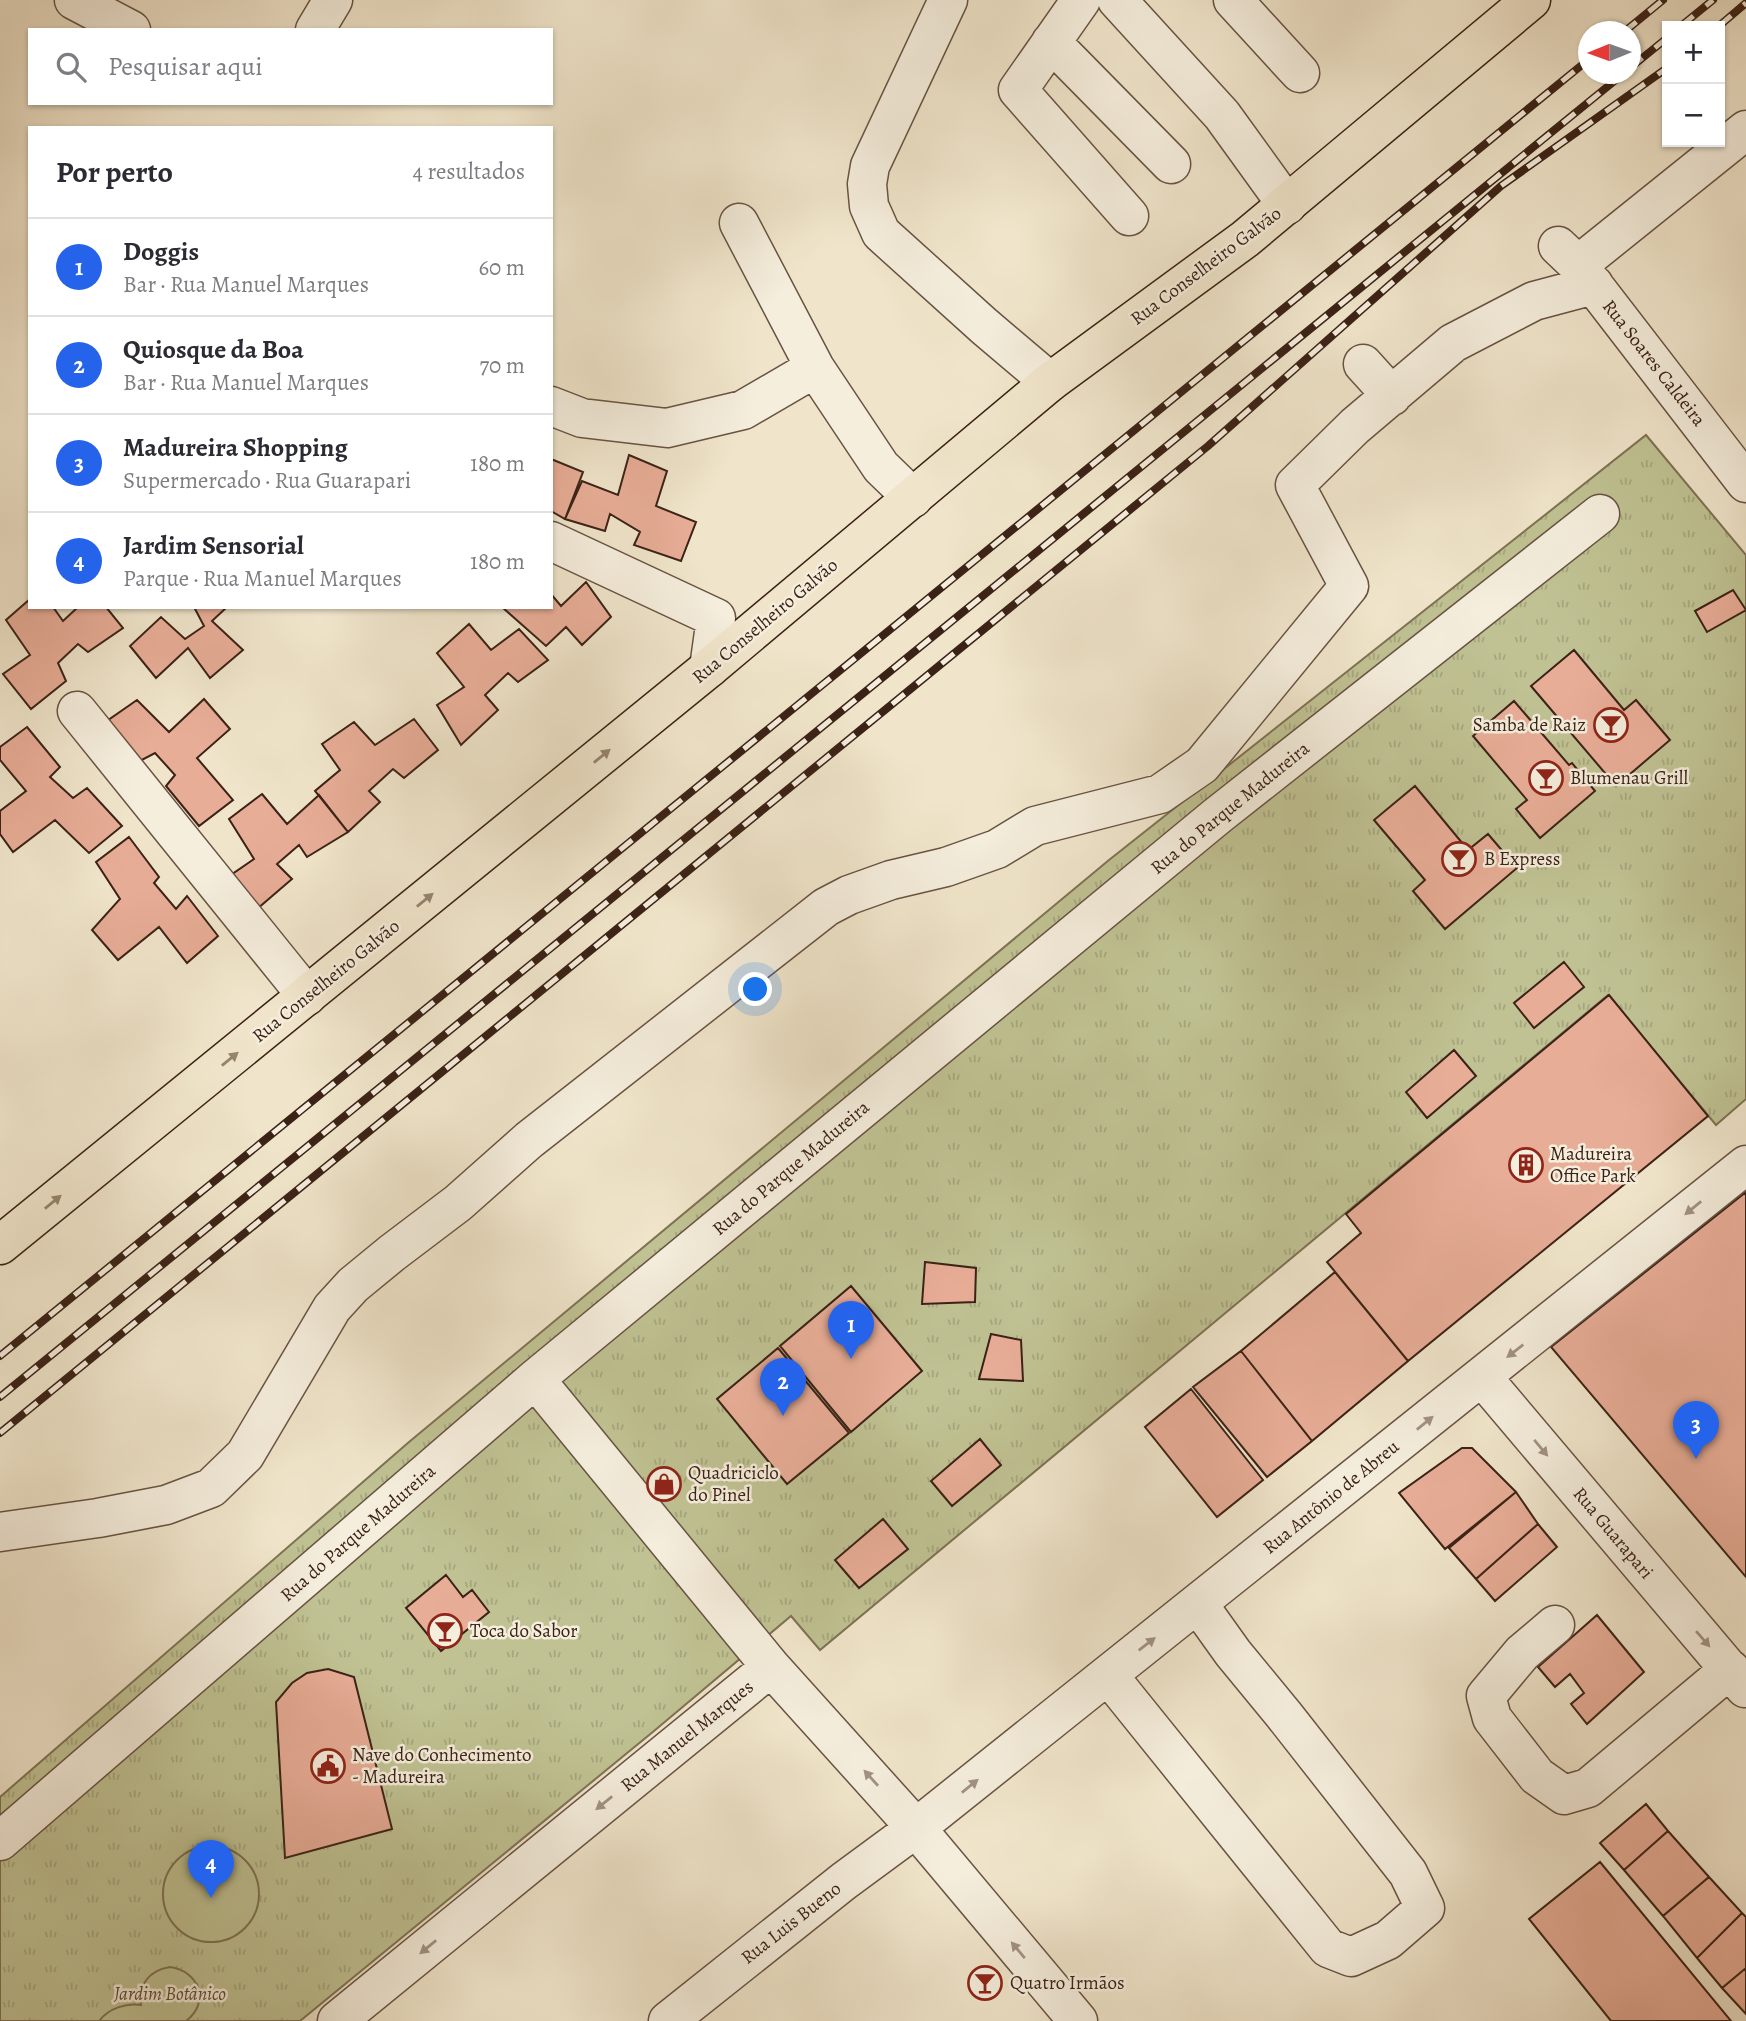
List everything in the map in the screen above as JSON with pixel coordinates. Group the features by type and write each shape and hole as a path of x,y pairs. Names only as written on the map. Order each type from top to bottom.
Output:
{"main road":[{"name":"Rua Conselheiro Galvão","path":"0,1245 709,668 1051,382 1245,239 1531,0"}],"street":[{"path":"74,0 127,28"},
{"path":"316,28 332,0"},
{"path":"948,0 870,166 867,184 869,206 881,233 1051,382"},
{"path":"1081,0 1018,90 1129,216"},
{"path":"1117,0 1222,115 1287,205"},
{"path":"1233,0 1300,73"},
{"path":"1051,42 1171,164"},
{"path":"0,1532 166,1505 211,1488 245,1455 332,1308 353,1285 458,1203 529,1140 826,907 849,895 891,880 946,867 997,849 1035,826 1160,794 1202,765 1349,586 1296,485 1355,426 1453,343 1534,301 1746,130"},
{"path":"740,223 816,368 881,467 913,498"},
{"name":"Rua Soares Caldeira","path":"1577,265 1746,483"},
{"path":"1363,364 1392,396"},
{"path":"553,407 582,418 667,428 743,410 816,368"},
{"name":"Rua do Parque Madureira","path":"0,1841 535,1379 1217,816 1600,514"},
{"path":"553,542 716,618 709,668"},
{"path":"77,711 307,996"},
{"name":"Rua Antônio de Abreu","path":"916,1829 1746,1165"},
{"name":"Rua Guarapari","path":"1482,1377 1738,1679"},
{"path":"535,1379 771,1667"},
{"path":"1108,1675 1328,1948 1351,1957 1388,1940 1425,1908 1408,1873 1233,1653 1198,1604"},
{"path":"1555,1625 1522,1653 1486,1696 1492,1718 1537,1776 1564,1795 1588,1788 1738,1679"},
{"name":"Rua Manuel Marques","path":"337,2021 771,1667 916,1829 1078,2021"},
{"name":"Rua Luis Bueno","path":"667,2021 845,1881 916,1829"}],"green space":[{"path":"1646,435 1746,555 1746,1099 1716,1125 1608,995 820,1650 791,1616 300,2021 0,2021 0,1797 409,1442 1109,860"},
{"path":"211,1846 230,1849 245,1860 256,1875 259,1894 256,1913 245,1928 230,1939 211,1942 192,1939 177,1928 166,1913 163,1894 166,1875 177,1860 192,1849"},
{"name":"Jardim Botânico","path":"170,1967 188,1974 198,1988 198,2005 186,2021 99,2021 118,2007 141,2005 141,1991 147,1979 157,1971"}],"building":[{"path":"629,455 667,471 656,506 696,522 681,561 634,545 640,532 610,514 605,531 565,519 582,481 618,495"},
{"path":"553,460 583,472 565,519 553,512"},
{"path":"586,582 611,617 582,645 566,627 546,646 504,609 553,609 553,596 561,606"},
{"path":"1733,590 1746,610 1707,632 1695,611"},
{"path":"28,601 28,609 54,609 63,621 76,609 108,609 123,628 88,652 78,644 58,663 66,681 31,709 3,674 30,655 6,620"},
{"path":"195,609 225,609 212,621 243,650 210,678 188,648 156,678 130,646 161,617 185,639 204,626"},
{"path":"469,624 491,650 519,629 548,660 518,682 508,673 485,695 498,710 461,745 437,705 464,687 437,653"},
{"name":"Samba de Raiz","path":"1574,650 1624,710 1636,700 1670,740 1616,786 1531,686"},
{"path":"204,699 230,729 197,758 233,800 199,826 166,786 175,775 155,753 138,762 104,723 137,700 169,732"},
{"name":"Blumenau Grill","path":"1514,701 1595,791 1540,838 1516,809 1527,800 1473,736"},
{"path":"414,719 438,750 404,778 393,769 369,791 380,802 348,832 315,791 340,770 322,744 354,722 375,745"},
{"path":"27,727 60,767 50,777 73,798 87,788 122,826 89,853 55,820 13,852 0,834 0,811 26,791 0,760 0,747"},
{"name":"B Express","path":"1415,786 1468,850 1488,834 1517,868 1445,929 1413,891 1425,880 1374,820"},
{"path":"262,794 287,824 319,795 348,832 307,857 299,845 277,864 292,879 257,909 228,877 254,859 229,819"},
{"path":"129,837 159,877 154,883 176,909 187,896 218,936 187,963 159,927 118,960 92,930 120,899 96,862"},
{"path":"1564,962 1584,987 1534,1028 1514,1003"},
{"name":"Madureira Office Park","path":"1609,995 1708,1116 1408,1361 1327,1262 1361,1233 1346,1214"},
{"path":"1454,1050 1476,1076 1427,1118 1406,1092"},
{"path":"1746,1192 1746,1577 1551,1347"},
{"path":"925,1262 976,1268 975,1302 922,1304"},
{"path":"1335,1272 1408,1361 1312,1441 1241,1351"},
{"path":"851,1286 922,1371 851,1432 780,1346"},
{"path":"991,1334 1021,1340 1023,1381 979,1379"},
{"path":"778,1348 849,1433 787,1484 717,1399"},
{"path":"1241,1351 1312,1441 1267,1477 1193,1387"},
{"path":"1191,1389 1263,1480 1217,1517 1145,1427"},
{"path":"980,1439 1001,1465 952,1506 931,1481"},
{"path":"1462,1448 1472,1448 1516,1492 1445,1549 1399,1493"},
{"path":"1516,1492 1538,1524 1476,1579 1449,1548"},
{"path":"883,1519 908,1549 859,1588 835,1560"},
{"path":"1538,1524 1557,1547 1495,1601 1476,1579"},
{"name":"Toca do Sabor","path":"446,1575 463,1597 472,1590 489,1612 441,1651 406,1608"},
{"path":"1597,1615 1644,1672 1587,1724 1571,1704 1584,1693 1570,1674 1555,1687 1538,1667"},
{"name":"Nave do Conhecimento - Madureira","path":"328,1669 354,1677 392,1829 285,1858 276,1702 292,1683 307,1673"},
{"path":"1646,1804 1668,1831 1624,1870 1600,1843"},
{"path":"1668,1831 1709,1877 1663,1916 1624,1870"},
{"path":"1600,1862 1731,2021 1611,2021 1529,1919"},
{"path":"1709,1877 1742,1913 1697,1958 1663,1916"},
{"path":"1742,1913 1746,1917 1746,1968 1722,1988 1697,1958"},
{"path":"1746,1968 1746,2014 1722,1988"}],"railway":[{"path":"1637,21 1663,0"},
{"path":"1687,21 1713,0"},
{"path":"1725,21 1746,3"},
{"path":"1641,59 1662,42"},
{"path":"0,1356 1578,68"},
{"path":"0,1433 1208,446 1501,186 1662,72"},
{"path":"0,1397 1611,84"}],"place":[{"name":"Samba de Raiz","path":"1611,725"},
{"name":"Blumenau Grill","path":"1546,778"},
{"name":"B Express","path":"1459,859"},
{"name":"Madureira Office Park","path":"1526,1165"},
{"name":"Doggis","path":"851,1359"},
{"name":"Quiosque da Boa","path":"783,1416"},
{"name":"Madureira Shopping","path":"1696,1459"},
{"name":"Quadriciclo do Pinel","path":"664,1484"},
{"name":"Toca do Sabor","path":"445,1631"},
{"name":"Nave do Conhecimento - Madureira","path":"328,1766"},
{"name":"Jardim Sensorial","path":"211,1898"},
{"name":"Quatro Irmãos","path":"985,1983"}]}
